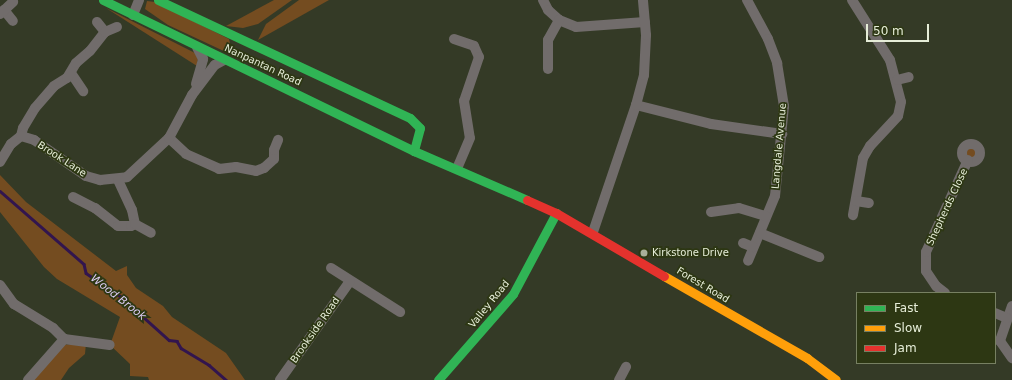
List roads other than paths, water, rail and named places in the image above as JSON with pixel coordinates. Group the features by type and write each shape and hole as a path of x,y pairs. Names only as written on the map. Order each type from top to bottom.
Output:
{"street":[{"name":"Nanpantan Road","path":"103,0 197,47 414,151 457,168 556,213"},
{"path":"133,15 139,0"},
{"name":"Nanpantan Road","path":"158,0 410,118 420,128 414,151"},
{"path":"543,0 548,10 559,20 567,24 584,27 645,22"},
{"path":"593,232 636,105 646,62 643,0"},
{"name":"Langdale Avenue","path":"747,0 768,39 777,64 783,91 782,134 775,196 748,261"},
{"path":"852,0 890,60 897,80 901,109 898,116 870,146 863,158 853,215"},
{"path":"13,2 2,12 13,21"},
{"path":"548,69 551,57 548,40 559,20"},
{"path":"97,22 105,32"},
{"path":"0,162 11,144 21,136 23,128 35,108 71,73 76,63 90,51 105,32 117,27"},
{"path":"454,39 474,46 478,57 464,101 470,138 457,168"},
{"name":"Brook Lane","path":"21,136 34,140 86,176 100,180 118,180 139,169 169,138 192,95 203,63 197,47"},
{"name":"Brook Lane","path":"192,95 215,65 224,60"},
{"path":"71,73 83,91"},
{"path":"897,80 908,77"},
{"path":"636,105 711,124 782,134"},
{"path":"169,138 186,154 217,173 236,168 256,171 278,161 274,150 278,140"},
{"name":"Shepherds Close","path":"945,292 936,286 926,271 926,252 968,160"},
{"path":"118,180 132,210 135,224 151,233"},
{"path":"80,196 118,226 131,226 135,224"},
{"path":"856,201 869,203"},
{"path":"711,212 739,208 766,216"},
{"name":"Forest Road","path":"556,213 593,232 807,358 836,380"},
{"name":"Valley Road","path":"438,380 513,294 556,213"},
{"path":"760,233 799,252 819,257"},
{"path":"743,243 753,247"},
{"path":"331,268 400,312"},
{"name":"Brookside Road","path":"280,380 350,281"},
{"path":"0,285 14,304 52,328 64,340 110,345"},
{"path":"1012,306 1000,341 1012,358"},
{"path":"996,313 1007,318"},
{"path":"28,380 64,340"},
{"path":"619,380 626,367"}],"waterway":[{"name":"Wood Brook","path":"0,191 84,264 86,273 120,296 169,340 177,341 181,348 209,365 226,380"}],"place":[{"name":"Kirkstone Drive","path":"644,253"}]}
